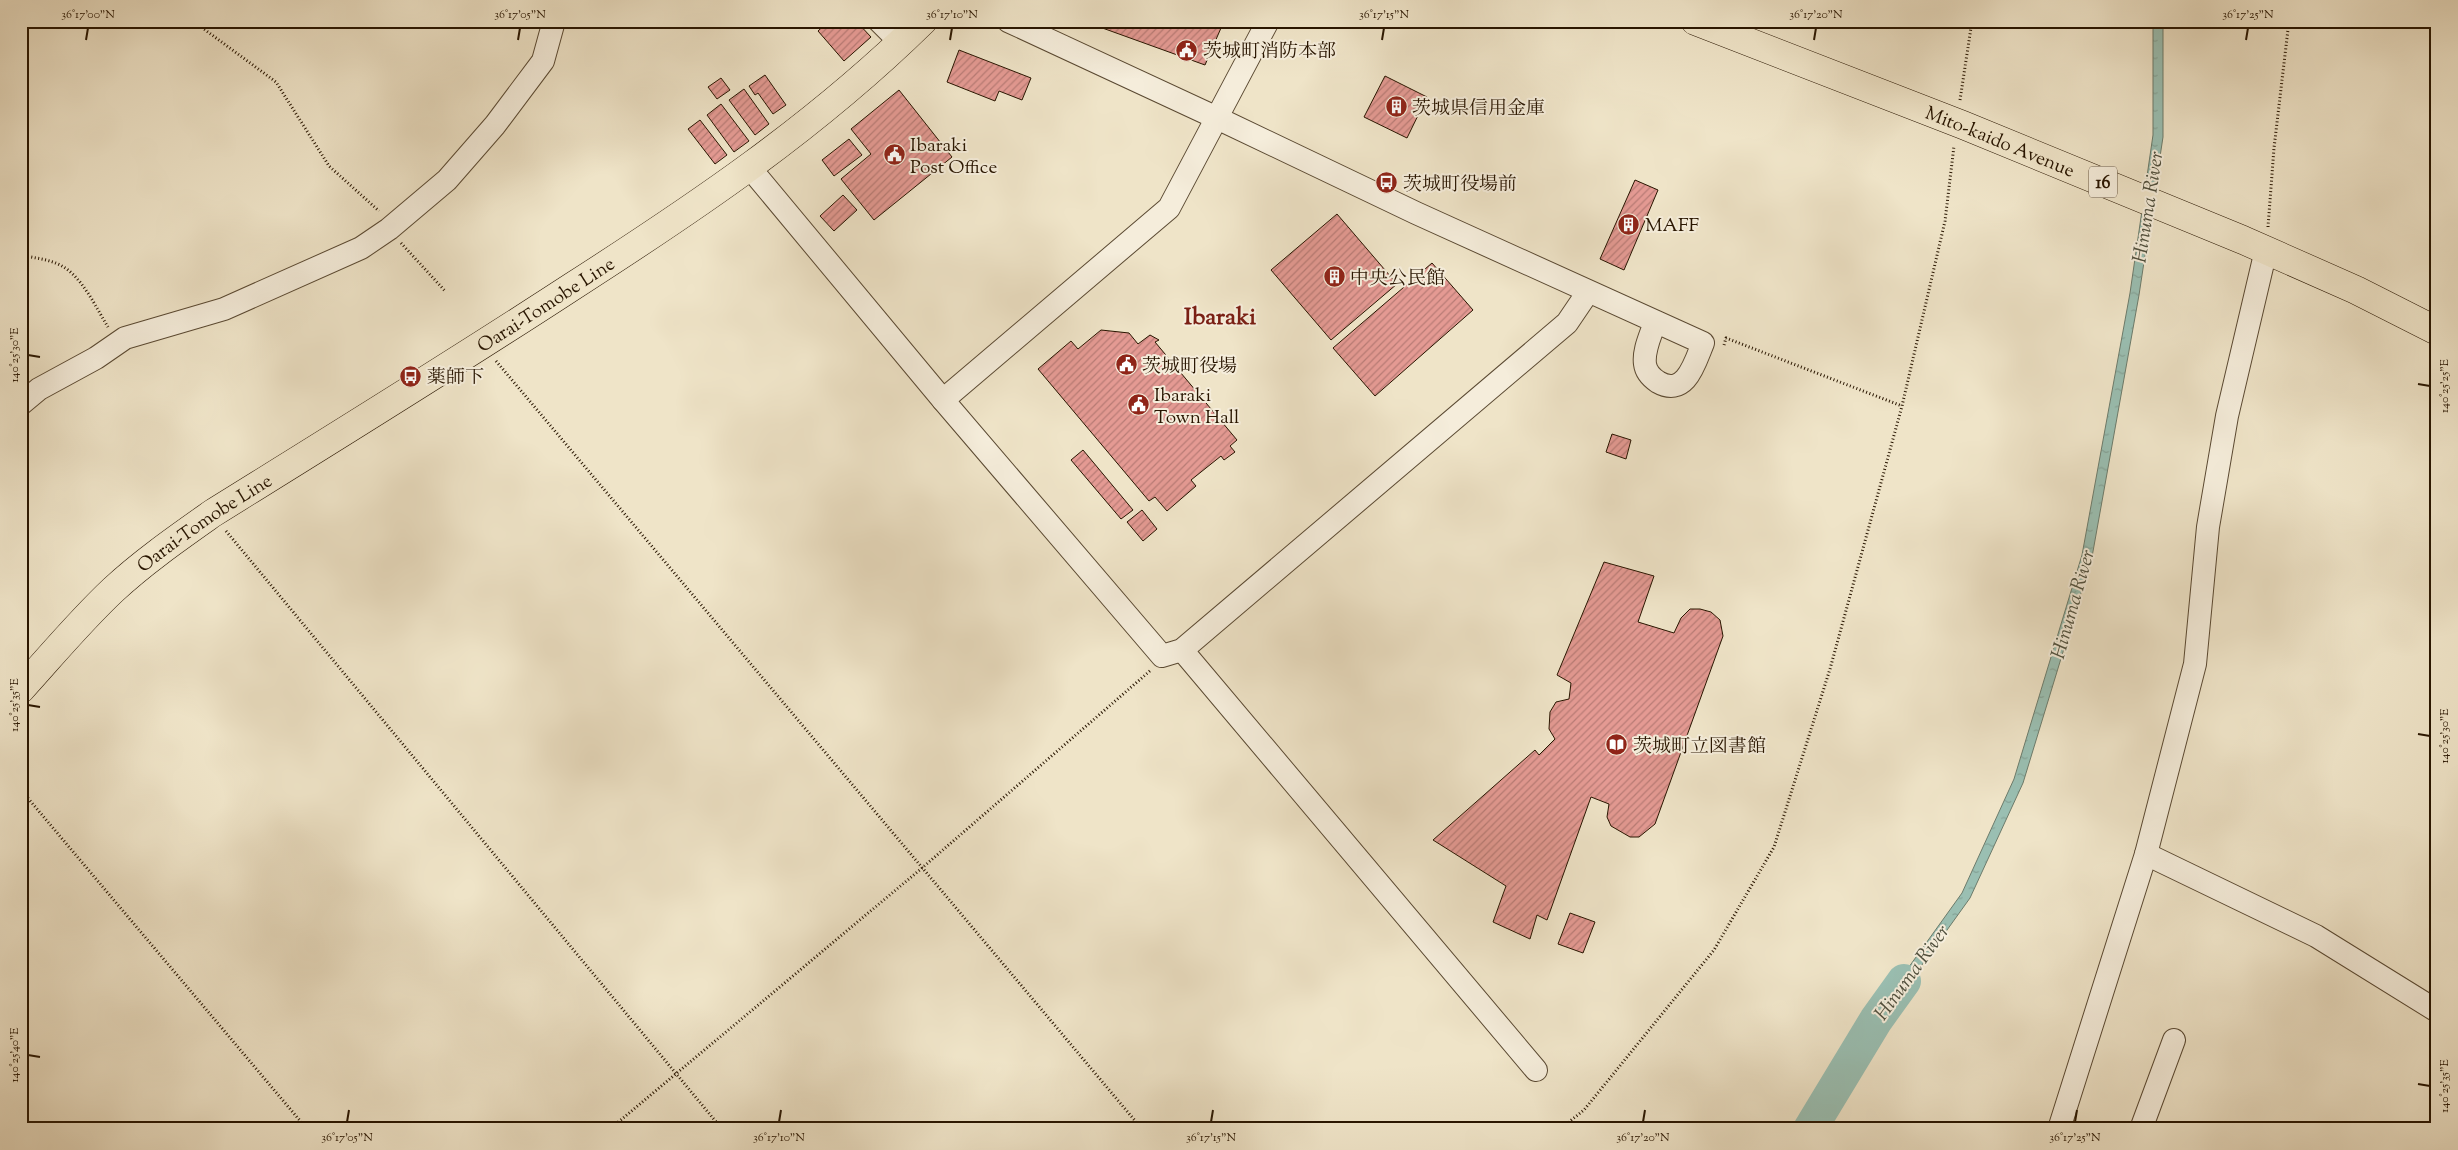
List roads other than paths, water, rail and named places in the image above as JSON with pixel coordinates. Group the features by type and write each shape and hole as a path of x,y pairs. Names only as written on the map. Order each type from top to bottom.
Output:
{"main road":[{"name":"Oarai-Tomobe Line","path":"21,689 89,613 114,589 213,512 483,345 676,220 750,168 812,120 901,43 923,21"},
{"name":"Mito-kaido Avenue","path":"1695,21 1960,124 2254,245 2356,290 2437,331"}],"street":[{"path":"21,404 39,389 96,358 125,338 224,309 361,248 392,227 447,180 495,125 543,61 554,21"},
{"path":"879,21 901,43"},
{"path":"1008,21 1588,292 1703,342 1689,376 1682,384 1670,385 1660,383 1651,377 1645,366 1644,356 1655,322"},
{"path":"943,400 1169,208 1268,21"},
{"path":"750,168 943,400 1172,653 1536,1070"},
{"path":"2059,1129 2146,854 2195,664 2208,526 2254,245"},
{"path":"1172,653 1567,323 1588,292"},
{"path":"2146,854 2316,936 2437,1012"},
{"path":"2141,1129 2174,1040"}],"water":[{"path":"2153,21 2163,21 2163,137 2139,295 2092,557 2023,783 1970,898 1881,1022 1873,1017 1962,893 2014,779 2082,555 2130,293 2153,135"}],"waterway":[{"name":"Hinuma River","path":"1810,1129 1876,1020 1904,981"}],"place":[{"name":"茨城町消防本部","path":"1187,50"},
{"name":"茨城県信用金庫","path":"1396,107"},
{"name":"Ibaraki Post Office","path":"894,155"},
{"name":"茨城町役場前","path":"1387,183"},
{"name":"MAFF","path":"1629,224"},
{"name":"中央公民館","path":"1334,277"},
{"name":"茨城町役場","path":"1126,365"},
{"name":"薬師下","path":"411,376"},
{"name":"Ibaraki Town Hall","path":"1138,405"},
{"name":"茨城町立図書館","path":"1617,745"}],"district":[{"name":"Ibaraki","path":"1220,316"}]}
